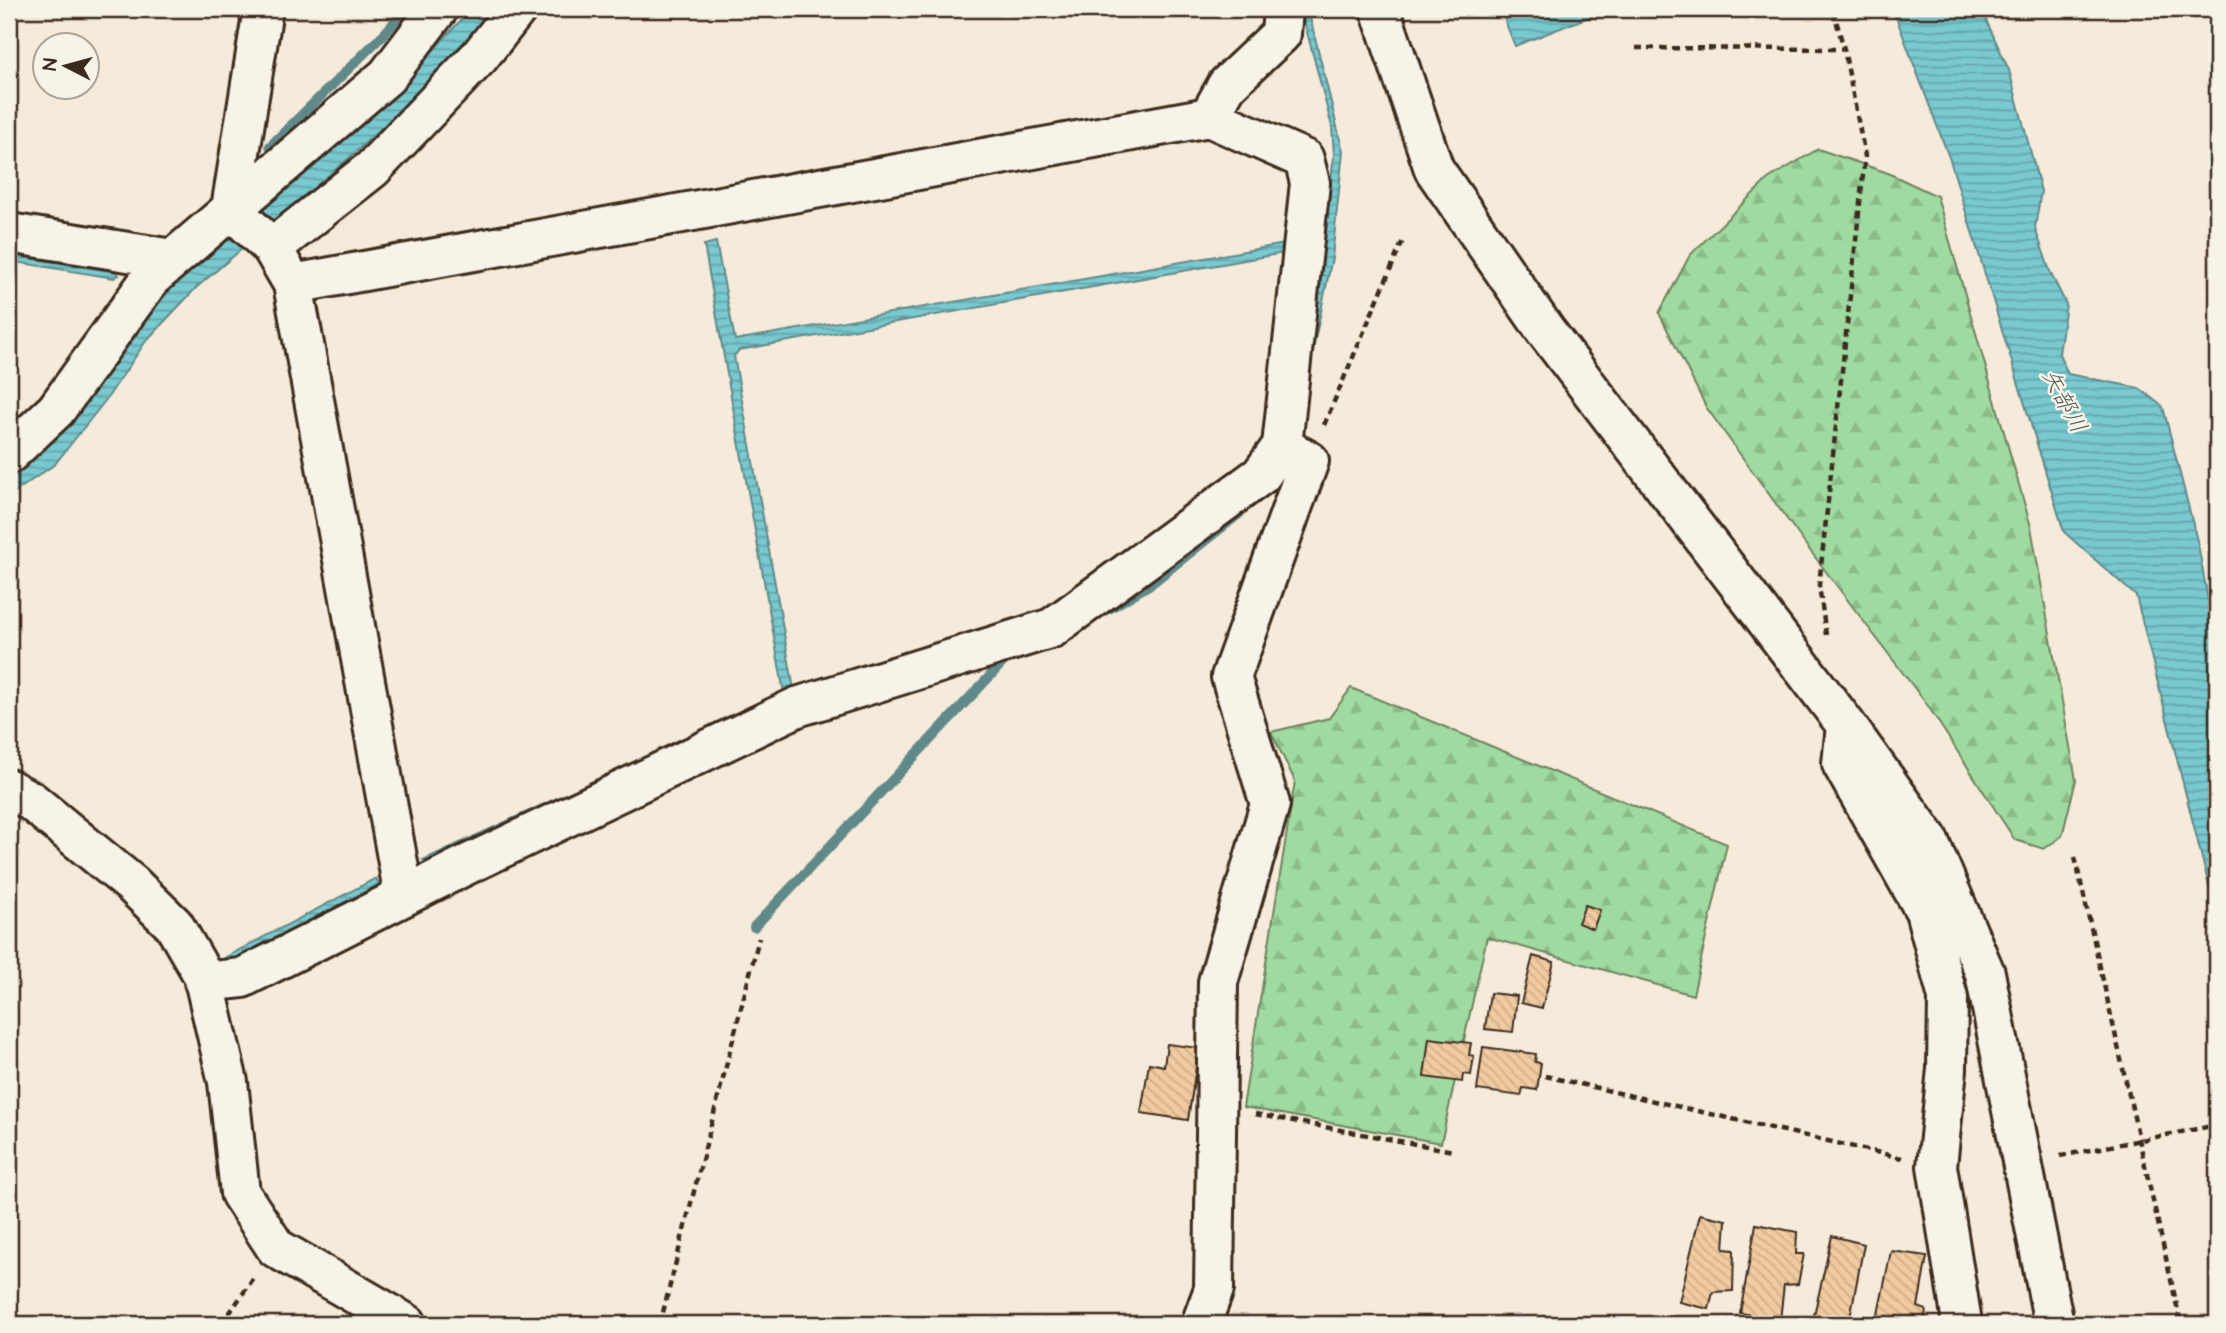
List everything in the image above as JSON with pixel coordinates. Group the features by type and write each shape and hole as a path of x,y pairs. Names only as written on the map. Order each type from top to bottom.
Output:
{"street":[{"path":"262,9 252,229 293,284 404,896"},
{"path":"252,229 387,76 438,9"},
{"path":"9,454 56,410 151,278 172,260 252,229 372,169 480,56 517,9"},
{"path":"1209,117 1227,85 1281,34 1283,9"},
{"path":"1380,9 1434,169 1545,330 1846,725 1928,839 1985,973 2054,1324"},
{"path":"293,284 1209,117 1304,159 1310,183 1295,454 1231,677 1270,804 1218,982 1214,1289 1200,1324"},
{"path":"9,233 172,260"},
{"path":"204,982 242,978 404,896 797,707 1052,628 1261,475 1295,454"},
{"path":"1846,725 1842,764 1925,911 1948,998 1947,1069 1937,1166 1961,1316 1960,1324"},
{"path":"9,789 31,801 112,867 174,925 204,982 228,1082 240,1193 275,1248 407,1324"}],"path":[{"path":"1826,637 1819,585 1865,156 1844,48 1833,9"},
{"path":"1636,48 1844,48"},
{"path":"1295,454 1404,238"},
{"path":"2076,857 2181,1324"},
{"path":"660,1324 759,937"},
{"path":"1545,1076 1937,1166"},
{"path":"1216,1107 1453,1151"},
{"path":"2023,1164 2217,1125"},
{"path":"222,1324 275,1248"}],"green space":[{"path":"1818,149 1888,173 1937,196 2031,527 2076,780 2062,836 2044,849 2015,840 1928,706 1805,544 1706,407 1659,313 1690,255 1768,179"},
{"path":"1351,688 1727,844 1693,995 1487,937 1441,1143 1243,1107 1295,781 1271,732 1329,718"}],"water":[{"path":"471,9 493,9 417,95 348,159 197,287 146,341 108,397 55,464 9,496 9,475 39,454 82,405 134,328 181,279 332,149 417,68"},
{"path":"1301,9 1308,9 1343,151 1332,258 1305,388 1298,391 1322,258 1334,155 1332,127"},
{"path":"1707,9 1591,16 1515,46 1501,11"},
{"name":"矢部川","path":"1893,9 1981,9 2009,70 2041,191 2035,228 2051,274 2066,304 2059,354 2068,374 2139,388 2163,407 2198,544 2217,650 2217,918 2136,596 2064,532 1950,160"},
{"path":"716,242 735,340 1285,244 1284,253 739,350 734,356 795,695 428,864 423,860 784,693 704,245"},
{"path":"9,255 116,272 119,275 114,278 9,261"},
{"path":"376,878 379,884 224,966 220,960"}],"building":[{"path":"1585,905 1600,910 1593,929 1578,923"},
{"path":"1533,956 1554,962 1542,1008 1521,1003"},
{"path":"1490,993 1517,996 1513,1032 1485,1029"},
{"path":"1429,1038 1471,1043 1469,1055 1474,1056 1471,1075 1463,1074 1462,1082 1424,1077"},
{"path":"1167,1044 1199,1048 1188,1120 1141,1113 1149,1063 1164,1066"},
{"path":"1483,1047 1536,1054 1535,1062 1541,1063 1537,1090 1523,1088 1521,1096 1477,1090"},
{"path":"1700,1214 1726,1220 1724,1249 1734,1250 1733,1291 1713,1292 1709,1309 1679,1302"},
{"path":"1756,1224 1797,1232 1796,1254 1804,1254 1798,1284 1784,1285 1780,1320 1740,1313"},
{"path":"1832,1236 1864,1244 1850,1318 1866,1319 1866,1324 1812,1324"},
{"path":"1891,1251 1927,1256 1918,1307 1926,1310 1924,1324 1876,1324"}],"waterway":[{"path":"270,146 406,9"},
{"path":"1109,609 1152,583 1240,513"},
{"path":"754,927 1007,658 1013,656"}]}
